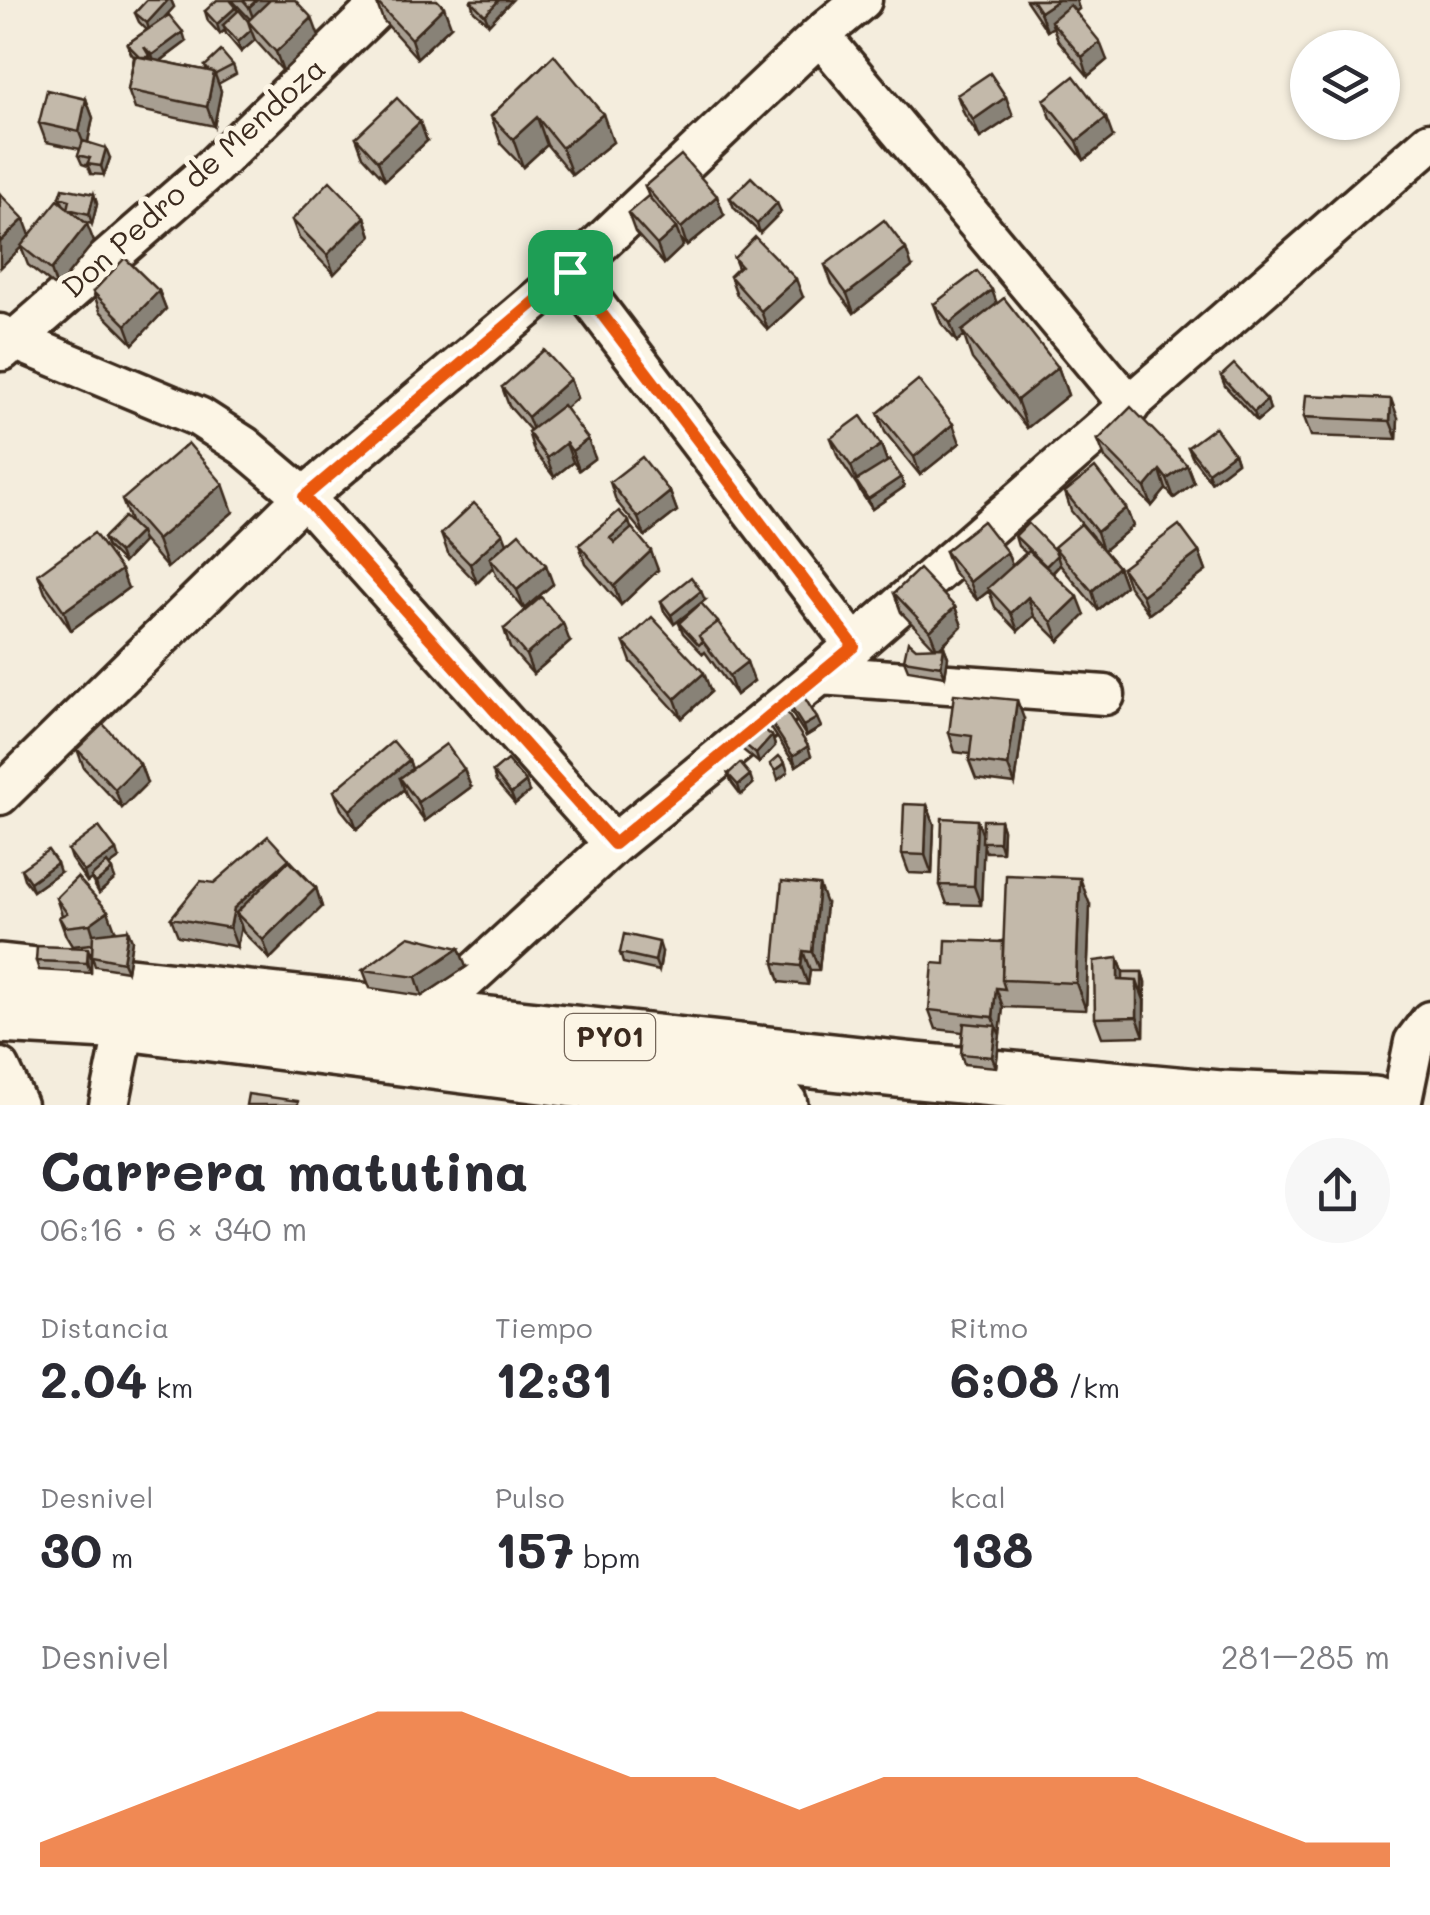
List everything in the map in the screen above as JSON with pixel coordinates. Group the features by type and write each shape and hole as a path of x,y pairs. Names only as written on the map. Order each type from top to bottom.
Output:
{"highway":[{"name":"PY01","path":"0,972 1221,1102 1374,1105"},
{"name":"PY01","path":"0,1015 126,1022 779,1105"}],"street":[{"name":"Don Pedro de Mendoza","path":"5,341 212,168 385,0"},
{"path":"0,796 304,497 570,272 820,35 862,0"},
{"path":"820,35 1130,406"},
{"path":"426,1017 614,844 854,646 1430,142"},
{"path":"570,272 854,646"},
{"path":"5,341 199,417 244,446 304,497 614,844"},
{"path":"820,675 1105,695"},
{"path":"1401,1105 1414,1042 1430,1021"},
{"path":"109,1105 126,1022"},
{"path":"0,1068 17,1105"}],"building":[{"path":"147,0 168,0 147,23 135,13"},
{"path":"217,0 230,0 236,7 217,24 205,11"},
{"path":"270,0 295,0 312,18 276,52 248,21"},
{"path":"377,0 437,0 444,7 411,39"},
{"path":"472,0 499,0 485,15"},
{"path":"1032,0 1058,0 1040,12"},
{"path":"1070,5 1100,42 1082,57 1051,21"},
{"path":"239,10 251,30 238,42 223,25"},
{"path":"169,15 183,32 152,55 144,47 150,57 140,57 127,44"},
{"path":"221,51 233,65 214,75 205,66"},
{"path":"554,55 603,114 562,148 537,117 513,139 491,116"},
{"path":"135,56 214,72 207,107 128,90"},
{"path":"990,73 1006,97 973,120 957,95"},
{"path":"1074,76 1106,118 1077,141 1044,100"},
{"path":"47,90 86,99 79,132 39,123"},
{"path":"397,98 420,122 378,161 356,137"},
{"path":"83,141 106,148 101,166 87,164 90,158 78,155"},
{"path":"681,155 717,196 681,228 645,186"},
{"path":"751,177 777,203 757,224 730,198"},
{"path":"330,181 365,217 327,255 292,220"},
{"path":"63,188 94,194 89,214 68,209 70,200 60,197"},
{"path":"0,194 24,219 0,242"},
{"path":"648,196 676,228 657,245 628,213"},
{"path":"58,200 87,224 51,270 21,246"},
{"path":"884,220 906,249 847,294 825,265"},
{"path":"755,237 796,279 761,311 730,276 741,266 734,258"},
{"path":"125,258 159,291 126,325 93,292"},
{"path":"977,271 992,290 950,323 934,304"},
{"path":"1004,298 1058,367 1017,400 962,331"},
{"path":"544,350 570,379 528,417 502,387"},
{"path":"1234,364 1267,400 1254,412 1221,376"},
{"path":"918,380 953,424 914,457 878,413"},
{"path":"1306,395 1391,399 1390,421 1304,417"},
{"path":"563,405 588,439 572,451 566,443 547,458 528,432"},
{"path":"1131,407 1187,465 1167,479 1160,470 1145,488 1098,440"},
{"path":"861,416 881,445 851,466 831,438"},
{"path":"1215,427 1234,453 1208,472 1188,447"},
{"path":"188,443 223,484 157,540 122,500"},
{"path":"642,457 670,492 638,518 610,482"},
{"path":"890,460 901,477 868,499 856,481"},
{"path":"1095,468 1126,508 1097,532 1065,492"},
{"path":"474,503 503,533 470,564 441,534"},
{"path":"619,511 629,522 610,538 615,543 632,528 651,551 614,586 579,545"},
{"path":"124,517 140,532 119,553 103,538"},
{"path":"983,521 1007,552 970,582 945,551"},
{"path":"1028,523 1057,555 1046,566 1015,536"},
{"path":"1081,524 1118,567 1092,591 1054,547"},
{"path":"1179,525 1199,552 1142,595 1122,568"},
{"path":"94,533 121,570 64,611 38,574"},
{"path":"519,533 546,565 517,590 490,558"},
{"path":"1029,551 1078,597 1052,622 1028,597 1011,613 988,588"},
{"path":"919,569 955,607 930,631 894,593"},
{"path":"691,577 701,591 671,615 661,601"},
{"path":"541,597 563,623 526,655 504,629"},
{"path":"701,603 718,622 699,636 699,645 679,623"},
{"path":"652,617 704,673 675,699 624,643"},
{"path":"718,622 747,662 729,676 699,636"},
{"path":"908,641 916,648 944,647 941,666 904,660"},
{"path":"800,690 817,718 803,726 786,699"},
{"path":"954,694 1017,700 1008,766 969,761 972,736 949,733"},
{"path":"782,705 808,746 793,756 766,715"},
{"path":"756,722 772,736 756,754 740,740"},
{"path":"103,724 140,764 115,789 77,749"},
{"path":"393,741 409,760 350,810 334,791"},
{"path":"446,744 464,769 418,802 400,778"},
{"path":"779,756 785,763 775,771 770,764"},
{"path":"507,760 526,782 511,794 493,772"},
{"path":"740,763 750,775 738,785 728,774"},
{"path":"904,804 927,805 925,855 902,854"},
{"path":"942,818 977,820 974,886 940,885"},
{"path":"983,820 1000,820 999,842 982,842"},
{"path":"99,827 116,850 84,872 68,850"},
{"path":"268,836 289,859 234,908 230,928 171,918 201,881 214,883"},
{"path":"48,850 57,863 30,882 21,869"},
{"path":"289,861 316,888 263,940 236,913"},
{"path":"107,863 112,870 96,883 91,877"},
{"path":"1006,875 1080,878 1076,983 1002,980"},
{"path":"77,877 108,911 90,924 65,927 59,917 67,913 56,898"},
{"path":"782,881 819,885 812,952 803,951 801,966 774,963"},
{"path":"128,930 123,962 92,956 93,934"},
{"path":"624,934 659,942 655,961 620,953"},
{"path":"409,936 459,948 416,977 363,970"},
{"path":"946,940 1003,942 1005,989 996,988 993,1017 929,1010 933,963 945,964"},
{"path":"37,946 88,948 87,963 36,961"},
{"path":"1118,958 1118,980 1137,981 1137,1017 1095,1018 1094,961"},
{"path":"1123,972 1142,972 1142,990 1137,981 1123,980"},
{"path":"964,1023 996,1026 992,1057 961,1054"},
{"path":"248,1094 298,1101 298,1105 246,1105"}],"route":[{"path":"570,272 854,646 614,844 304,497 570,272"}]}
